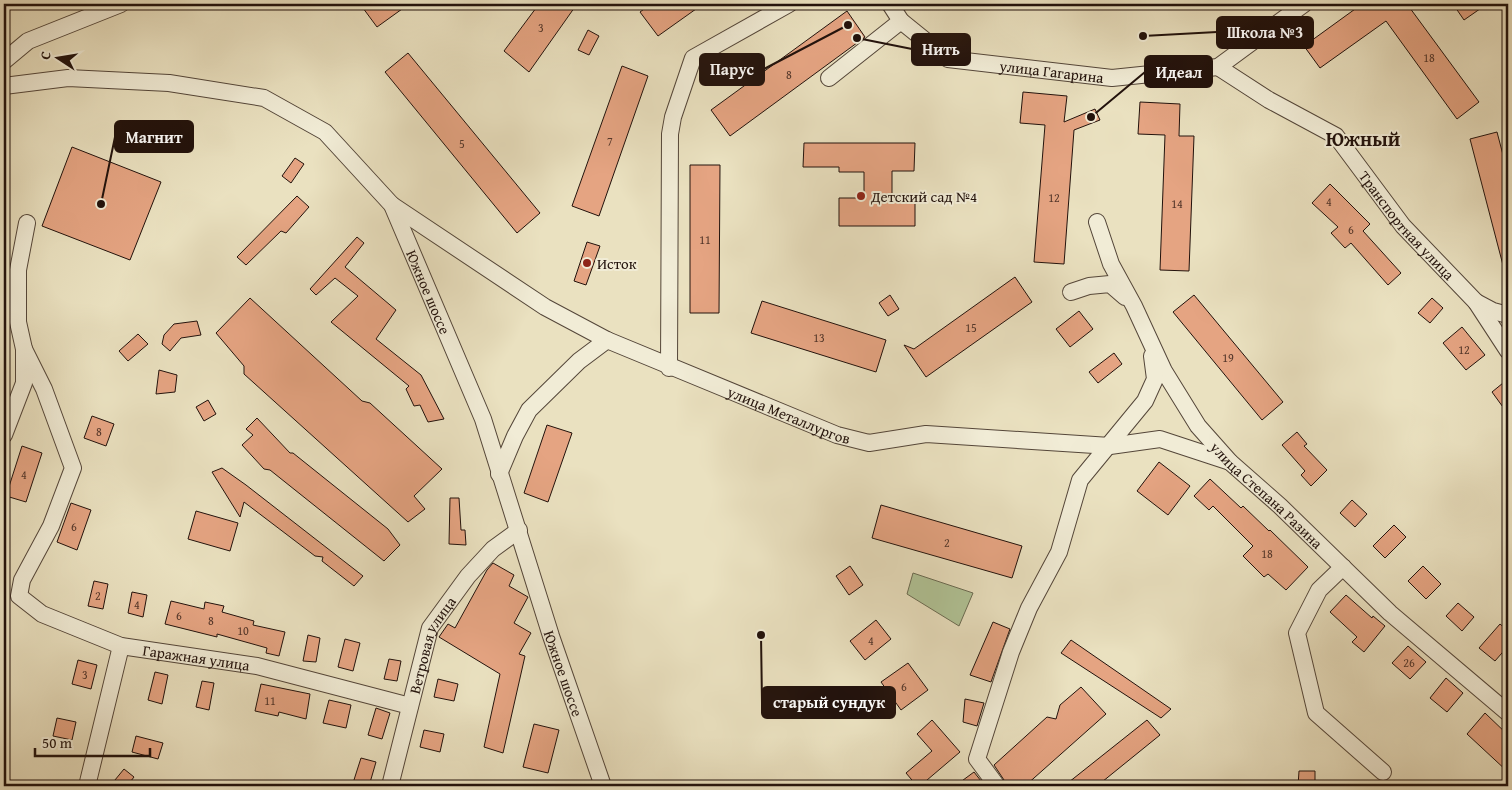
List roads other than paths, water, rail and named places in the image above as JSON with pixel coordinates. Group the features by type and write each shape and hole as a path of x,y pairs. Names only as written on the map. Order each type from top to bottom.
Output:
{"street":[{"path":"4,61 28,41 121,4"},
{"path":"669,368 670,134 673,117 693,58 789,4"},
{"name":"улица Гагарина","path":"890,4 901,21 948,59 993,66 1112,78 1218,67"},
{"path":"1218,67 1304,4"},
{"path":"829,78 901,21"},
{"name":"Транспортная улица","path":"1218,67 1269,100 1336,136 1403,226 1476,302 1508,351"},
{"name":"Южное шоссе","path":"4,86 68,78 169,83 264,98 325,132 392,205 483,419 551,636 603,786"},
{"name":"улица Металлургов","path":"392,205 545,306 607,340 669,368 837,435 869,443 926,434 1110,446 1160,439 1230,462"},
{"path":"4,435 24,383 24,349 18,322 18,270 26,222"},
{"name":"улица Степана Разина","path":"1098,222 1112,264 1164,371 1198,426 1230,462 1280,506 1390,613 1508,713"},
{"path":"1071,292 1089,286 1110,284 1134,306"},
{"path":"1476,302 1493,311 1508,314"},
{"path":"500,474 515,436 529,410 579,361 607,340"},
{"path":"997,786 977,759 1011,652 1029,608 1059,552 1080,480 1094,460 1110,446 1145,401 1155,379 1150,341"},
{"path":"24,349 44,389 73,468 51,526 22,580 19,596 42,614 121,646"},
{"name":"Ветровая улица","path":"390,786 430,628 468,576 493,549 519,530"},
{"path":"1343,567 1319,590 1297,633 1316,713 1383,772"},
{"name":"Гаражная улица","path":"87,786 121,646 257,666 410,706"}],"place":[{"name":"Парус","path":"848,25"},
{"name":"Школа №3","path":"1143,36"},
{"name":"Нить","path":"857,38"},
{"name":"Идеал","path":"1091,117"},
{"name":"Детский сад №4","path":"861,196"},
{"name":"Магнит","path":"101,204"},
{"name":"Исток","path":"587,263"},
{"name":"старый сундук","path":"761,635"}],"district":[{"name":"Южный","path":"1363,138"}]}
